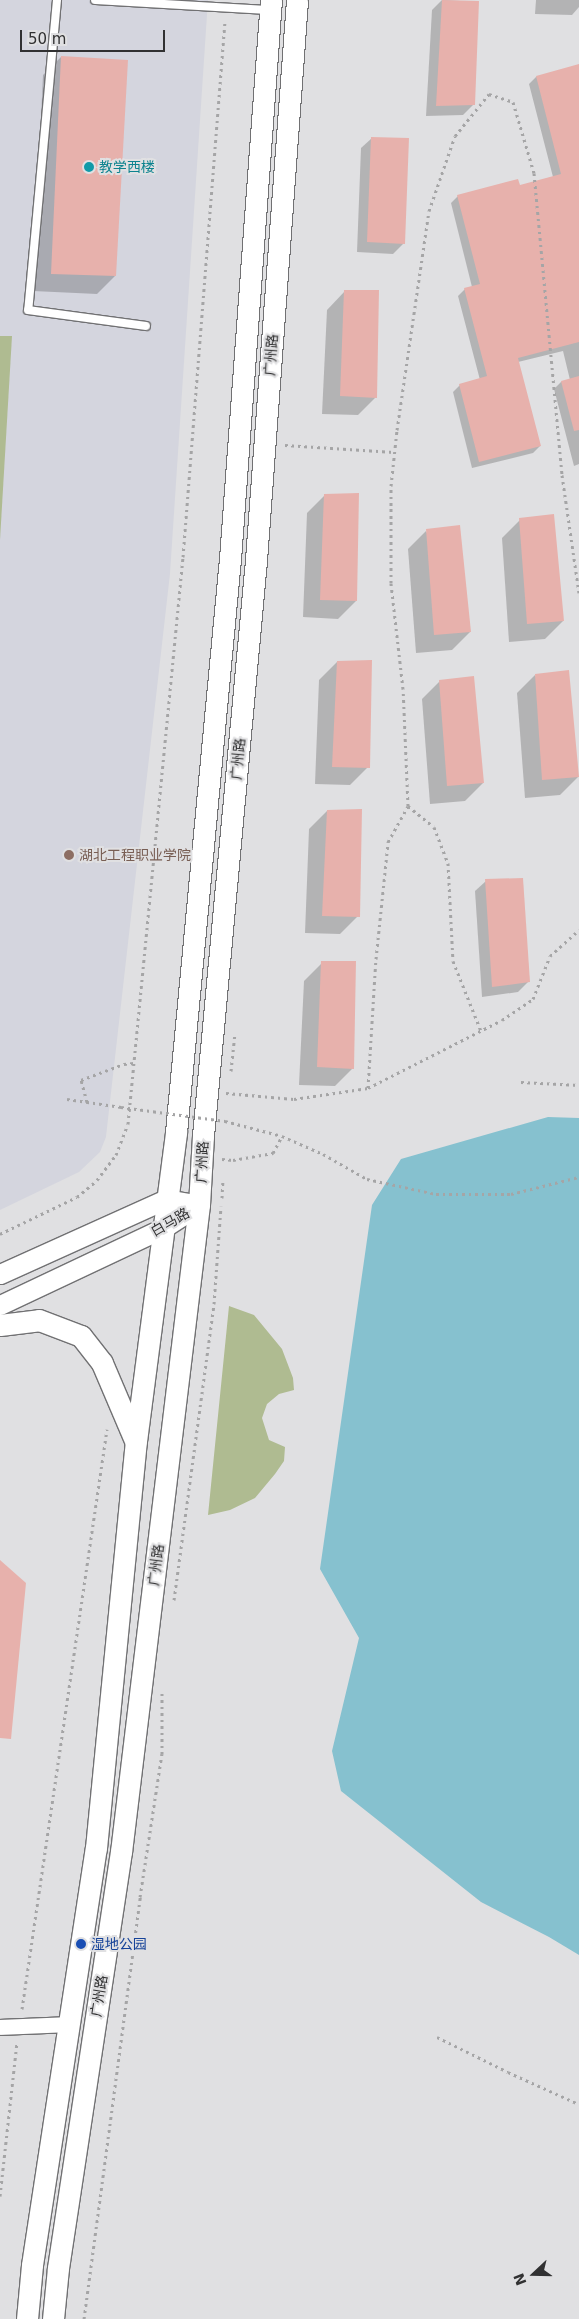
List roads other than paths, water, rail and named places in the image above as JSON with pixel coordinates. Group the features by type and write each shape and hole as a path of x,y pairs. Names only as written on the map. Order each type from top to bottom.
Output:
{"main road":[{"name":"广州路","path":"53,2319 58,2268 121,1852 199,1205 256,560 296,0"},
{"name":"广州路","path":"27,2319 32,2265 96,1848 136,1441 177,1122 230,559 270,5"},
{"path":"0,1325 38,1320 81,1336 102,1363 136,1441"}],"street":[{"name":"白马路","path":"0,1274 166,1198 199,1205"},
{"name":"白马路","path":"0,1305 164,1227 199,1205"},
{"path":"0,2027 69,2024"}],"lane":[{"path":"57,0 28,310 146,326"},
{"path":"95,0 226,6 270,5"}],"water":[{"path":"548,1117 579,1118 579,1955 549,1937 481,1902 341,1791 332,1751 359,1638 320,1569 372,1205 401,1159"}],"place":[{"name":"教学西楼","path":"89,167"},
{"name":"湖北工程职业学院","path":"69,855"},
{"name":"湿地公园","path":"81,1944"}]}
